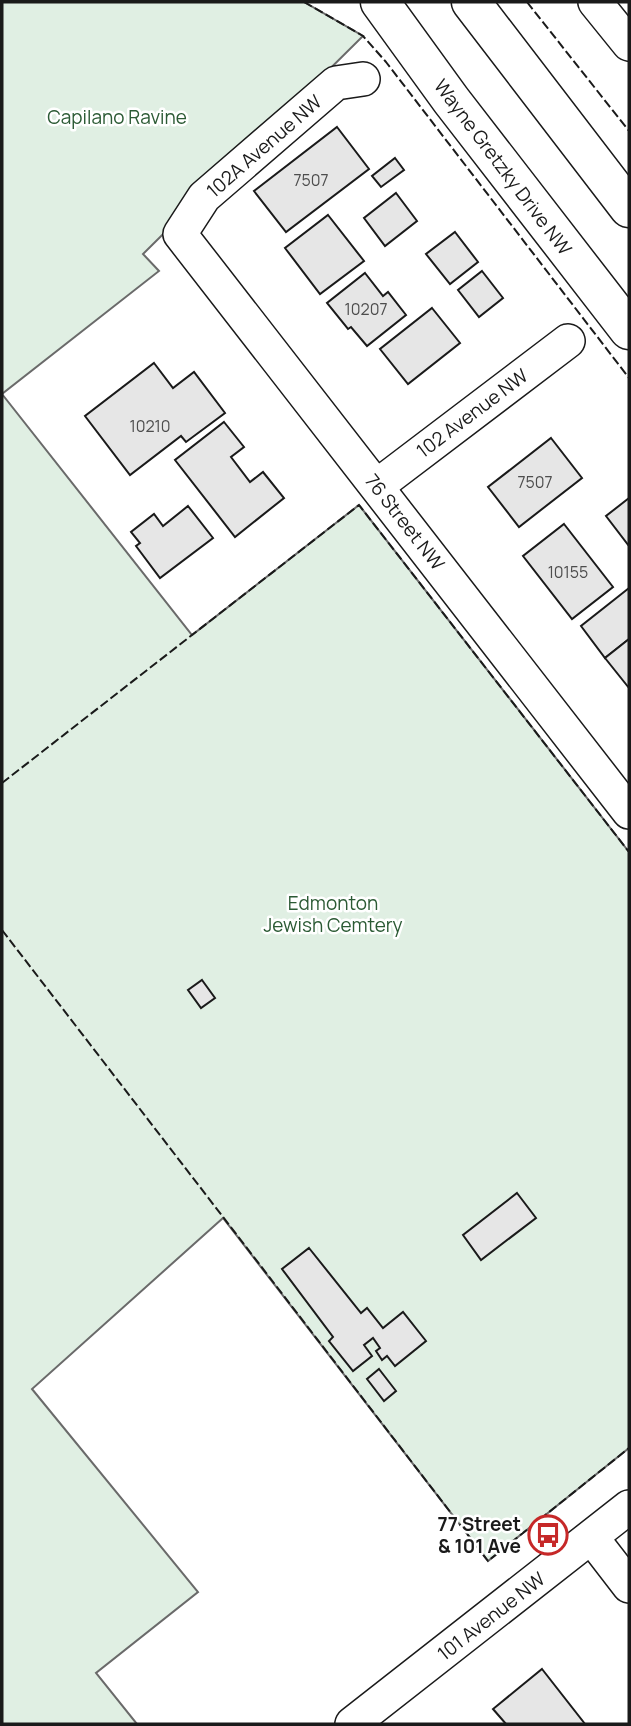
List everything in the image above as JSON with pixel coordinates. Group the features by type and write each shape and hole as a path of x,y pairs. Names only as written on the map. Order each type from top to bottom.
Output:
{"main road":[{"name":"Wayne Gretzky Drive NW","path":"380,2 459,111 629,330"},
{"path":"471,2 629,208"}],"street":[{"path":"595,2 629,44"},
{"name":"102A Avenue NW","path":"180,234 204,197 336,83 363,79"},
{"name":"76 Street NW","path":"180,234 629,812"},
{"name":"102 Avenue NW","path":"377,486 568,341"},
{"name":"101 Avenue NW","path":"352,1724 629,1507"},
{"path":"592,1538 629,1586"}],"green space":[{"name":"Capilano Ravine","path":"2,2 304,2 363,36 143,254 159,271 2,394"},
{"name":"Edmonton Jewish Cemtery","path":"2,394 192,635 359,505 629,852 629,1448 488,1561 223,1218 32,1389 198,1592 96,1673 137,1724 2,1724"}],"building":[{"path":"337,127 369,169 286,232 254,191"},
{"path":"395,158 404,170 381,187 372,176"},
{"path":"396,193 417,221 385,246 364,218"},
{"path":"328,215 364,261 320,294 285,248"},
{"path":"455,232 478,262 450,284 426,254"},
{"path":"482,271 503,298 479,317 458,290"},
{"path":"365,273 383,296 388,292 406,315 367,346 351,327 348,329 327,303"},
{"path":"432,308 460,343 408,384 380,349"},
{"path":"154,363 173,388 194,372 225,413 186,442 181,436 130,475 85,416"},
{"path":"224,422 244,447 231,457 250,482 263,472 284,498 235,537 175,460"},
{"path":"551,438 582,478 519,527 488,487"},
{"path":"629,498 629,546 606,516"},
{"path":"188,506 213,538 160,578 136,546 140,543 131,532 154,514 163,526"},
{"path":"564,524 613,587 572,619 523,556"},
{"path":"629,588 629,639 605,658 581,626"},
{"path":"629,639 629,688 605,658"},
{"path":"202,980 215,998 201,1008 188,990"},
{"path":"517,1193 536,1218 481,1260 463,1235"},
{"path":"309,1248 361,1313 367,1308 383,1328 403,1312 426,1341 395,1366 387,1356 382,1360 376,1351 380,1348 373,1338 364,1345 372,1356 353,1371 329,1341 333,1337 282,1269"},
{"path":"379,1369 396,1391 384,1401 367,1379"},
{"path":"542,1669 585,1724 506,1724 493,1709"}],"fence":[{"path":"304,2 363,36 386,62 629,378"},
{"path":"527,2 629,131"},
{"path":"2,783 359,505 629,852"},
{"path":"2,930 488,1561 629,1448"}],"place":[{"name":"77 Street & 101 Ave","path":"548,1535"}]}
